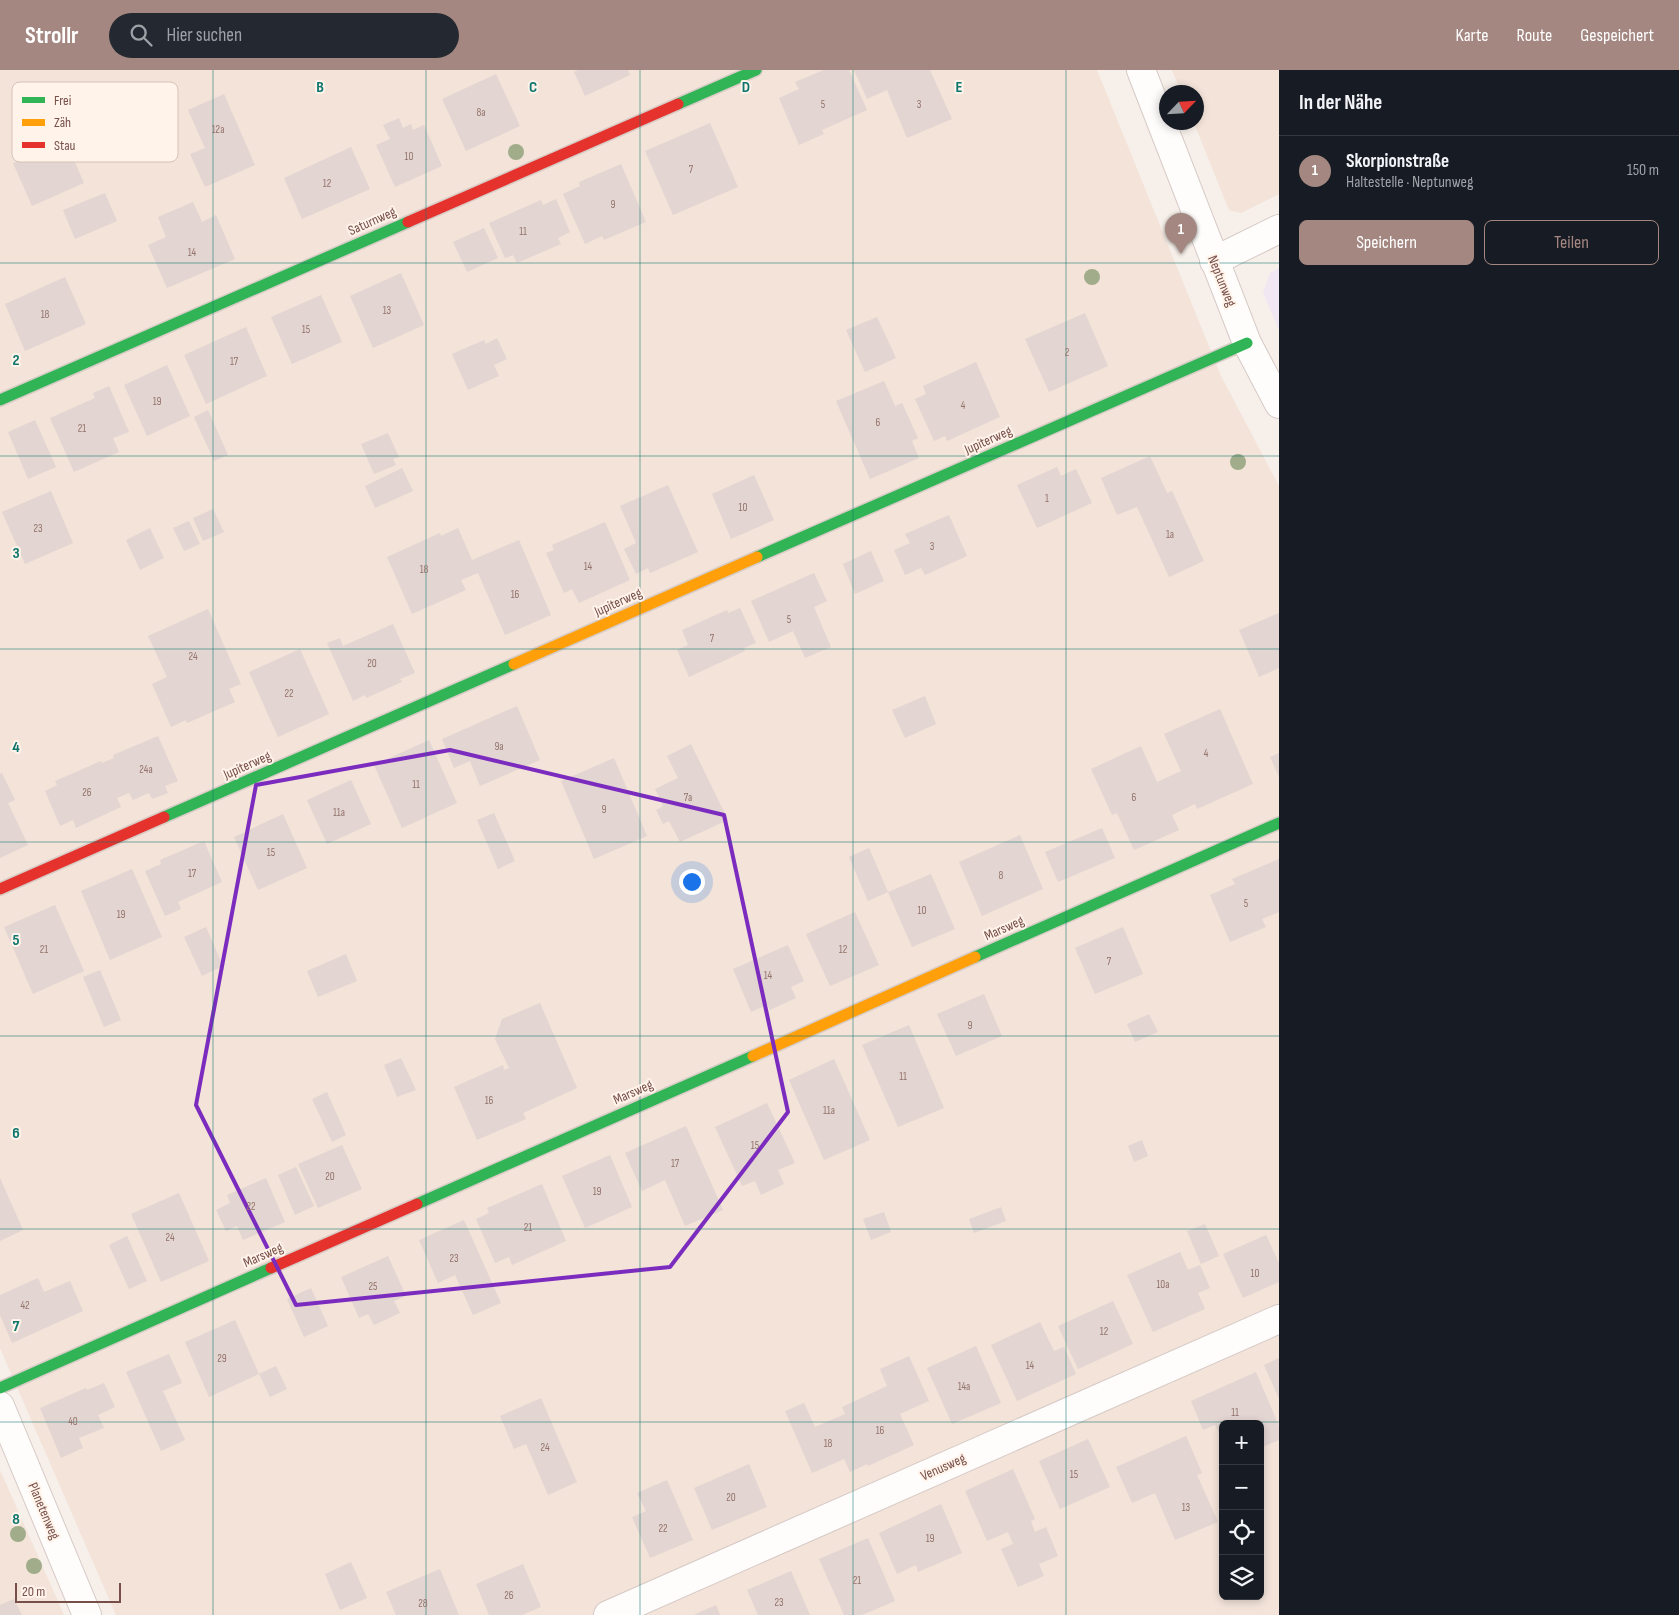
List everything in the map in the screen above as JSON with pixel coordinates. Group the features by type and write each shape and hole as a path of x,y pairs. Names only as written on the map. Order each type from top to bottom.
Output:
{"street":[{"name":"Saturnweg","path":"0,400 756,70"},
{"name":"Neptunweg","path":"1141,70 1247,343 1279,404"},
{"path":"1214,261 1279,229"},
{"name":"Jupiterweg","path":"0,889 1247,343"},
{"name":"Marsweg","path":"0,1388 1279,823"},
{"name":"Venusweg","path":"608,1615 1279,1319"},
{"name":"Planetenweg","path":"0,1406 88,1615"}],"highlighted area":[{"path":"450,750 724,815 788,1112 670,1267 296,1305 196,1105 256,785"}],"shaded area":[{"path":"0,70 1097,70 1221,376 1279,486 1279,1615 116,1615 0,1348"},
{"path":"1172,70 1279,70 1279,194 1241,213 1229,210 1197,130 1204,130 1204,85 1178,85"},
{"path":"1279,268 1279,330 1263,293 1270,273"},
{"path":"0,1470 64,1615 0,1615"}],"building":[{"path":"578,70 628,70 630,75 585,96 574,72"},
{"path":"824,70 849,70 867,110 822,130 824,134 799,145 779,98 799,89 795,82"},
{"path":"854,70 930,70 952,119 907,138 887,90 867,99"},
{"path":"496,74 520,126 466,151 442,99"},
{"path":"224,94 255,165 205,187 190,154 205,148 188,110"},
{"path":"399,118 403,128 411,124 413,130 424,125 442,166 395,187 376,145 390,139 383,125"},
{"path":"710,123 738,187 673,215 645,151"},
{"path":"351,147 370,189 302,219 284,178"},
{"path":"75,162 84,183 32,206 13,163"},
{"path":"621,164 646,222 604,240 602,236 585,244 563,194 580,186 579,182"},
{"path":"105,193 117,221 75,239 63,210"},
{"path":"556,199 570,232 558,238 561,244 517,263 513,255 505,258 489,223 541,200 543,205"},
{"path":"193,202 202,222 216,215 235,259 167,288 148,245 166,237 158,217"},
{"path":"484,228 498,258 467,272 453,242"},
{"path":"401,273 424,325 373,348 350,296"},
{"path":"65,277 86,324 25,351 5,304"},
{"path":"321,295 342,342 292,364 271,317"},
{"path":"1085,313 1108,366 1049,392 1025,339"},
{"path":"877,317 896,358 865,372 846,330"},
{"path":"246,327 267,376 206,404 184,355"},
{"path":"497,338 507,359 494,365 499,376 468,390 452,354 484,340 486,344"},
{"path":"976,362 1000,417 947,441 945,436 934,441 915,399 926,394 923,386"},
{"path":"167,365 190,416 147,436 124,385"},
{"path":"884,381 895,406 902,403 918,438 912,441 919,458 870,479 836,401"},
{"path":"109,386 129,432 113,438 119,452 74,472 50,418 95,398 93,393"},
{"path":"208,410 228,455 214,461 194,417"},
{"path":"35,420 56,467 28,479 8,432"},
{"path":"388,433 399,457 393,459 396,465 374,474 361,444"},
{"path":"1150,456 1167,493 1172,491 1204,561 1169,577 1137,507 1117,515 1101,478"},
{"path":"1057,467 1061,476 1076,469 1092,503 1037,528 1017,485"},
{"path":"402,468 413,491 375,508 365,486"},
{"path":"754,475 774,520 731,539 712,494"},
{"path":"668,485 698,552 650,573 648,568 636,574 624,549 636,543 620,506"},
{"path":"51,491 73,543 25,564 2,512"},
{"path":"213,509 224,532 203,541 193,518"},
{"path":"949,515 967,556 925,575 921,568 905,575 894,550 910,543 905,534"},
{"path":"189,521 200,544 184,551 173,528"},
{"path":"605,522 630,580 579,603 572,589 564,593 546,553 554,550 552,545"},
{"path":"150,528 164,558 140,570 126,540"},
{"path":"458,528 472,560 519,540 551,615 505,635 478,573 461,580 466,590 412,614 387,557 440,533 441,536"},
{"path":"871,551 884,581 855,594 843,564"},
{"path":"814,573 827,601 814,607 831,647 805,658 793,631 769,642 751,601"},
{"path":"740,608 756,643 744,648 745,651 689,677 677,650 688,645 682,630 727,610 728,613"},
{"path":"208,609 241,684 229,689 235,702 187,723 186,720 171,727 152,684 167,677 148,636"},
{"path":"1279,613 1279,668 1259,677 1239,630"},
{"path":"393,624 415,673 400,679 402,682 366,698 365,695 353,701 327,643 340,638 343,646"},
{"path":"300,649 329,714 278,737 249,672"},
{"path":"925,696 936,724 905,738 892,710"},
{"path":"517,706 540,760 480,786 470,761 454,768 442,739"},
{"path":"1220,709 1253,784 1197,809 1195,804 1172,815 1179,830 1134,850 1117,813 1112,815 1091,769 1141,746 1157,782 1181,771 1164,734"},
{"path":"158,736 178,781 165,786 168,793 152,799 149,793 133,800 129,793 117,798 121,807 76,828 73,820 60,826 45,791 57,785 55,781 101,761 102,763 114,758 113,755"},
{"path":"429,740 457,803 402,828 374,765"},
{"path":"691,744 728,820 680,842 669,821 663,824 656,810 663,806 655,789 678,778 667,756"},
{"path":"1279,753 1279,777 1270,757"},
{"path":"614,758 647,836 594,859 561,781"},
{"path":"2,773 15,800 8,803 28,845 0,858 0,774"},
{"path":"351,780 371,824 327,844 307,800"},
{"path":"494,813 515,861 498,869 477,820"},
{"path":"283,814 307,868 258,890 234,837"},
{"path":"1102,828 1115,858 1058,882 1045,852"},
{"path":"1020,835 1043,889 982,916 959,862"},
{"path":"204,841 222,882 178,902 181,909 165,916 145,871 161,864 160,860"},
{"path":"869,848 888,892 868,901 849,857"},
{"path":"1279,859 1279,912 1262,919 1266,927 1230,942 1210,895 1235,884 1232,879"},
{"path":"132,869 162,937 110,960 81,891"},
{"path":"931,874 955,929 912,947 888,892"},
{"path":"55,905 84,971 33,994 4,927"},
{"path":"855,912 879,965 830,986 806,934"},
{"path":"206,927 223,966 202,976 184,937"},
{"path":"1123,927 1143,974 1095,994 1075,948"},
{"path":"788,945 804,981 791,987 796,998 770,1010 767,1005 751,1012 733,969"},
{"path":"346,954 357,981 318,997 307,971"},
{"path":"100,970 121,1020 104,1027 83,977"},
{"path":"984,994 1002,1036 956,1056 937,1014"},
{"path":"540,1003 577,1088 523,1113 526,1119 477,1140 454,1087 503,1065 504,1070 509,1068 495,1039 502,1019"},
{"path":"1149,1014 1158,1032 1135,1042 1127,1024"},
{"path":"909,1025 944,1108 898,1127 862,1045"},
{"path":"401,1058 416,1090 397,1097 384,1065"},
{"path":"834,1059 870,1140 824,1160 789,1080"},
{"path":"327,1092 346,1135 332,1142 312,1099"},
{"path":"767,1103 795,1163 778,1170 784,1184 761,1195 755,1181 742,1186 715,1127"},
{"path":"686,1126 723,1210 685,1226 665,1180 642,1191 625,1153"},
{"path":"1142,1140 1148,1156 1134,1162 1128,1146"},
{"path":"342,1145 362,1189 318,1208 298,1164"},
{"path":"610,1155 632,1207 585,1228 562,1176"},
{"path":"296,1167 314,1206 295,1215 278,1175"},
{"path":"0,1178 23,1230 0,1241"},
{"path":"266,1178 285,1222 243,1240 237,1226 226,1231 216,1210 230,1203 227,1195"},
{"path":"542,1184 566,1241 512,1265 509,1257 495,1263 476,1219 489,1213 487,1208"},
{"path":"179,1193 209,1261 161,1282 131,1214"},
{"path":"1001,1207 1006,1221 974,1233 969,1219"},
{"path":"884,1212 891,1232 871,1240 863,1219"},
{"path":"464,1220 501,1303 473,1315 455,1275 438,1283 419,1240"},
{"path":"1205,1224 1219,1256 1201,1264 1187,1231"},
{"path":"1266,1235 1279,1263 1279,1282 1243,1298 1223,1254"},
{"path":"127,1236 147,1281 129,1289 109,1245"},
{"path":"1180,1252 1188,1270 1200,1265 1210,1288 1198,1293 1205,1309 1153,1332 1127,1275"},
{"path":"388,1256 406,1296 394,1301 400,1313 374,1325 368,1314 359,1318 341,1277"},
{"path":"38,1278 44,1292 70,1281 83,1311 12,1343 0,1315 0,1295"},
{"path":"311,1288 328,1326 304,1337 287,1299"},
{"path":"1113,1301 1133,1344 1078,1369 1058,1326"},
{"path":"235,1320 259,1374 209,1397 185,1342"},
{"path":"1040,1322 1054,1351 1064,1347 1076,1374 1017,1401 991,1345"},
{"path":"976,1346 1001,1403 952,1424 927,1368"},
{"path":"169,1354 182,1383 163,1391 185,1440 161,1451 126,1372"},
{"path":"909,1356 929,1401 900,1414 914,1445 850,1472 844,1459 812,1473 785,1411 804,1403 815,1427 845,1414 842,1407 887,1386 880,1369"},
{"path":"1279,1358 1279,1399 1264,1365"},
{"path":"276,1366 287,1389 270,1397 259,1374"},
{"path":"1256,1372 1279,1426 1279,1440 1264,1446 1264,1420 1219,1420 1219,1433 1215,1425 1203,1430 1191,1401"},
{"path":"104,1383 115,1407 98,1415 104,1428 79,1438 83,1448 61,1458 40,1408 86,1388 87,1390"},
{"path":"541,1398 577,1482 548,1495 526,1444 514,1449 500,1416"},
{"path":"1186,1436 1202,1473 1197,1475 1218,1522 1175,1540 1155,1493 1132,1503 1116,1467"},
{"path":"1088,1439 1110,1487 1060,1509 1039,1461"},
{"path":"749,1464 767,1507 712,1530 694,1488"},
{"path":"1013,1469 1035,1519 1031,1521 1035,1532 1046,1527 1058,1556 1039,1564 1044,1576 1018,1587 1001,1549 1013,1544 1008,1532 987,1541 965,1491"},
{"path":"667,1480 693,1540 650,1558 632,1517 646,1511 637,1493"},
{"path":"941,1504 962,1553 918,1572 916,1565 897,1574 879,1533"},
{"path":"868,1538 895,1601 862,1615 844,1615 819,1559"},
{"path":"351,1562 367,1598 340,1610 325,1574"},
{"path":"523,1564 541,1607 522,1615 489,1615 476,1584"},
{"path":"440,1569 459,1615 396,1615 386,1592"},
{"path":"791,1571 810,1615 758,1615 747,1590"},
{"path":"14,1599 22,1615 0,1615 0,1605"},
{"path":"716,1605 720,1615 694,1615 698,1613"}],"traffic: fast":[{"path":"678,104 756,70"},
{"path":"0,400 408,222"},
{"path":"757,557 1247,343"},
{"path":"164,817 514,664"},
{"path":"975,957 1279,823"},
{"path":"417,1204 753,1056"},
{"path":"0,1388 271,1268"}],"traffic: slow":[{"path":"514,664 757,557"},
{"path":"753,1056 975,957"}],"traffic: jam":[{"path":"408,222 678,104"},
{"path":"0,889 164,817"},
{"path":"271,1268 417,1204"}],"place":[{"name":"Skorpionstraße","path":"1181,254"}]}
